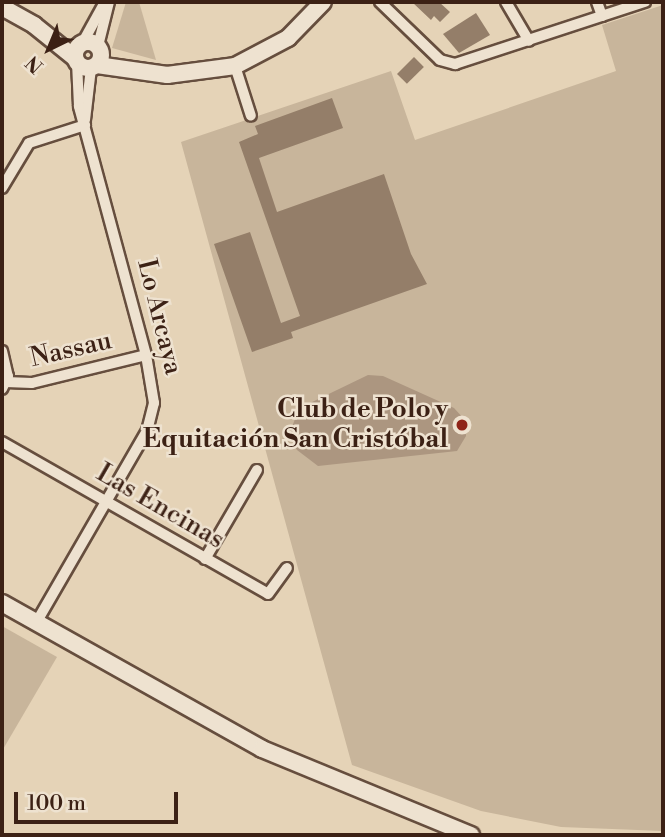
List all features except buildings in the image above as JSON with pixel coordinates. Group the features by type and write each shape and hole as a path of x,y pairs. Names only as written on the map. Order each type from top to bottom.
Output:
{"main road":[{"path":"2,7 88,55 134,70 184,75 234,66 288,38 323,2"},
{"path":"2,603 262,749 471,835"}],"street":[{"name":"Lo Arcaya","path":"37,623 150,422 154,393 85,124 88,55 107,2"},
{"path":"380,2 447,63 463,63 645,2"},
{"path":"506,2 529,41"},
{"path":"597,2 602,16"},
{"path":"234,66 251,116"},
{"path":"2,188 29,143 85,124"},
{"path":"2,351 4,385"},
{"name":"Nassau","path":"4,385 32,383 146,355"},
{"name":"Las Encinas","path":"2,442 268,594 287,568"},
{"path":"205,559 257,470"}],"shaded area":[{"path":"126,2 139,2 156,60 112,48"},
{"name":"Club de Polo y Equitación San Cristóbal","path":"663,5 663,831 561,827 481,811 352,765 181,142 391,71 415,140 616,71 602,25"},
{"path":"368,375 383,376 454,408 465,420 466,436 457,451 318,466 297,450 289,435 295,419 308,404"},
{"path":"2,626 57,657 2,751"}],"place":[{"name":"Club de Polo y Equitación San Cristóbal","path":"462,425"}]}
